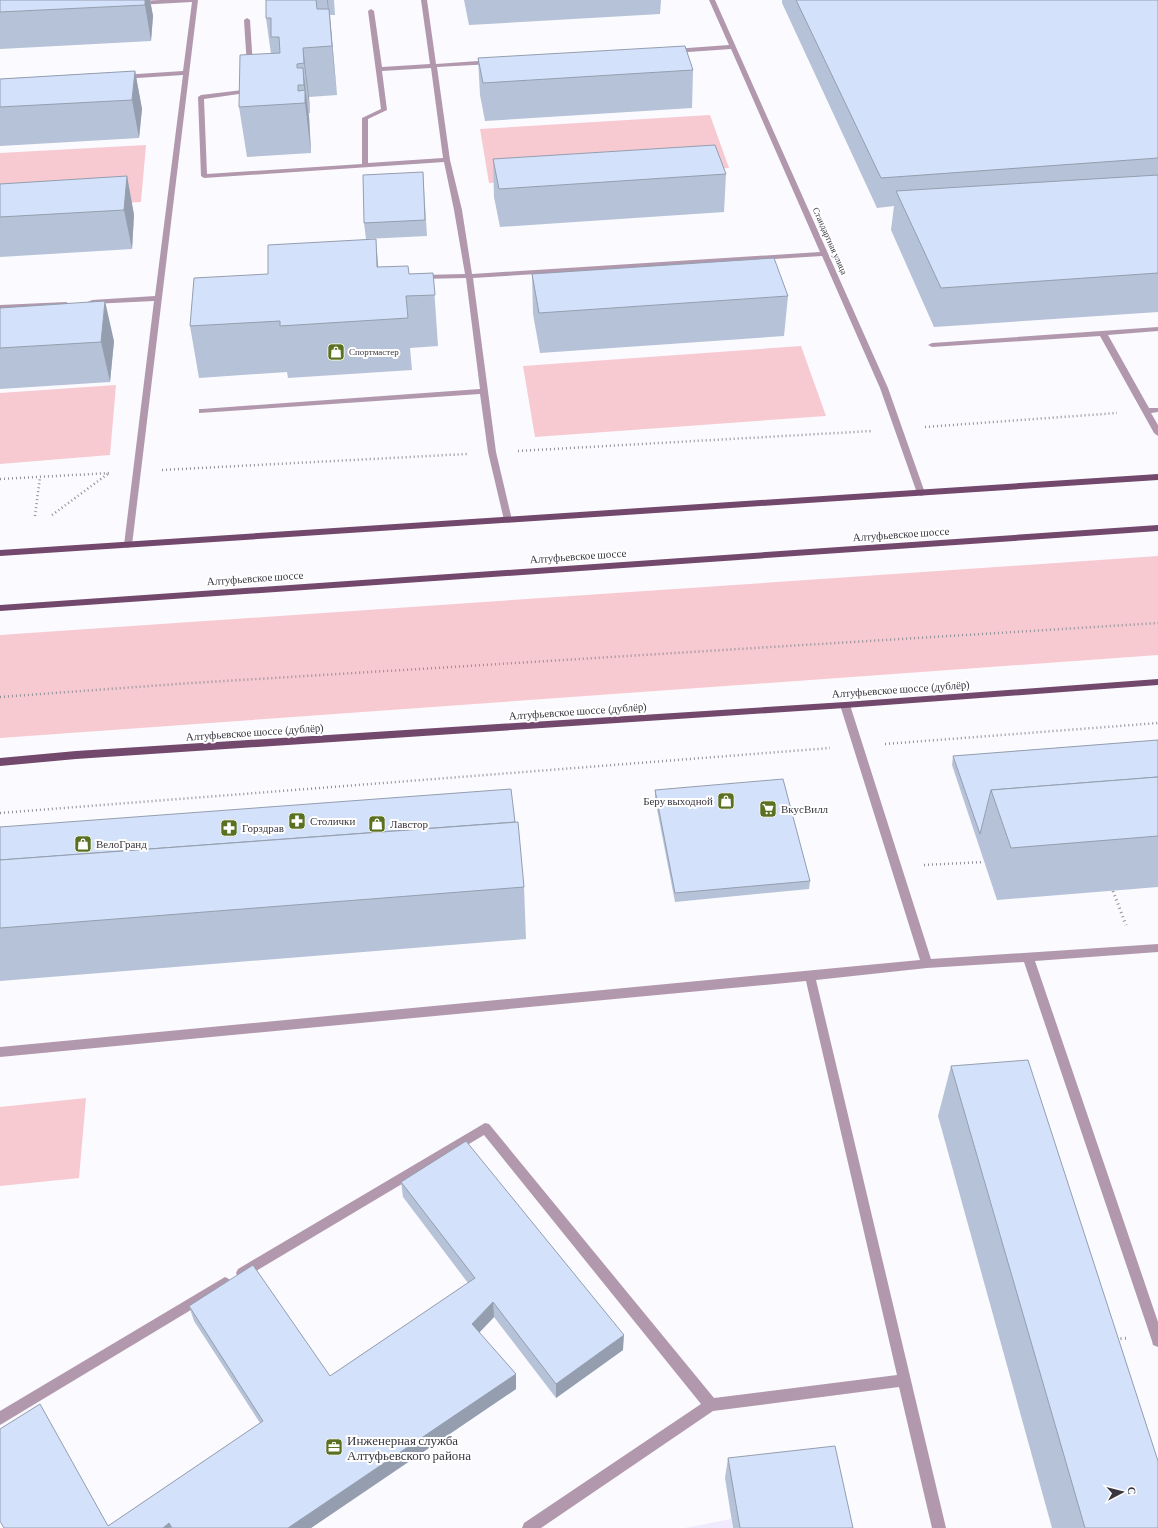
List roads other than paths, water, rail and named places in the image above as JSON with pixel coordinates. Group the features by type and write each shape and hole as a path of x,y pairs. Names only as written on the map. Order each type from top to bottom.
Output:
{"main road":[{"path":"0,553 1158,477"},
{"name":"Алтуфьевское шоссе","path":"0,608 1158,528"},
{"name":"Алтуфьевское шоссе (дублёр)","path":"0,762 76,755 845,705 1158,682"}],"street":[{"path":"128,545 195,0 133,4"},
{"path":"424,0 435,66 447,160 458,210 469,276 492,452 508,520"},
{"name":"Стандартная улица","path":"712,0 884,388 921,493"},
{"path":"365,166 365,118 384,110 380,69 371,11"},
{"path":"247,20 251,92 201,97 204,176 447,160"},
{"path":"663,51 733,47"},
{"path":"380,69 498,62"},
{"path":"117,77 187,73"},
{"path":"414,277 469,276 825,254"},
{"path":"0,308 159,298"},
{"path":"932,345 1158,329"},
{"path":"1103,333 1158,433"},
{"path":"202,411 484,391"},
{"path":"1146,411 1158,410"},
{"path":"845,705 926,964"},
{"path":"0,1052 926,964 1158,948"},
{"path":"1028,958 1157,1338"},
{"path":"810,976 939,1528"},
{"path":"0,1418 485,1128 711,1405"},
{"path":"529,1528 711,1405 904,1380"}],"place":[{"name":"Спортмастер","path":"336,352"},
{"name":"Беру выходной","path":"726,801"},
{"name":"ВкусВилл","path":"768,809"},
{"name":"Столички","path":"297,821"},
{"name":"Лавстор","path":"377,824"},
{"name":"Горздрав","path":"229,828"},
{"name":"ВелоГранд","path":"83,844"},
{"name":"Инженерная служба Алтуфьевского района","path":"334,1447"}]}
